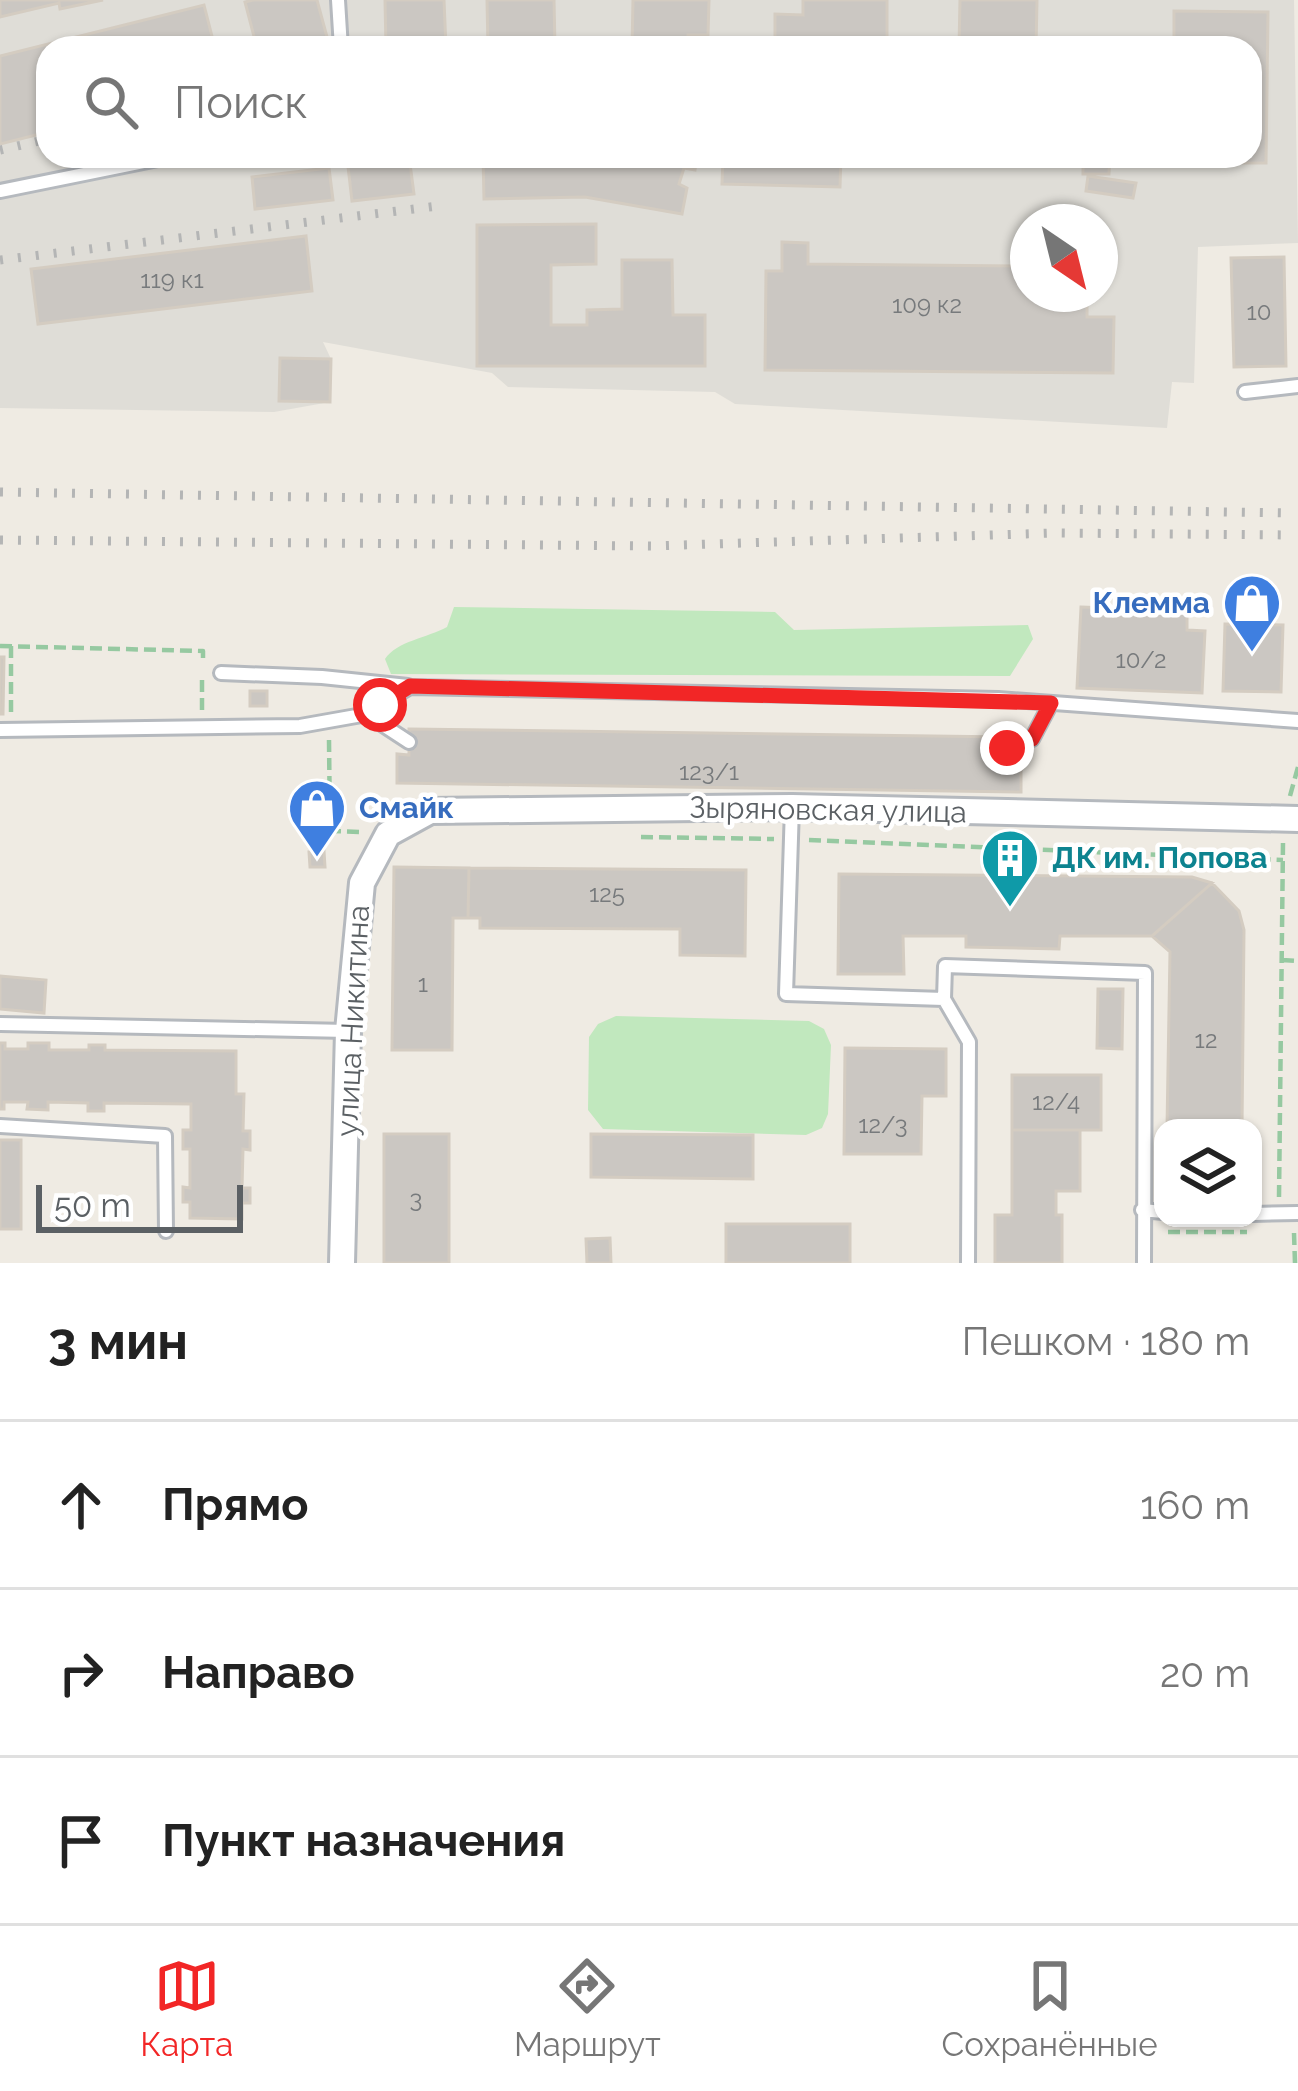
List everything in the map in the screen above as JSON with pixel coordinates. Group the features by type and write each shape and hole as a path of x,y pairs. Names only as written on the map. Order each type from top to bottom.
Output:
{"street":[{"name":"Зыряновская улица","path":"430,811 792,807 1291,819"},
{"name":"улица Никитина","path":"342,1263 348,1031 362,883 388,834 430,811"}],"lane":[{"path":"338,0 340,36"},
{"path":"0,191 114,168"},
{"path":"1245,392 1298,386"},
{"path":"221,674 410,686 1051,703 1298,721"},
{"path":"0,730 300,726 362,716 410,686"},
{"path":"1007,748 1032,739 1051,703"},
{"path":"380,705 380,723 409,742"},
{"path":"792,807 786,994 944,999"},
{"path":"968,1263 969,1042 944,999 945,966 1145,973 1144,1263"},
{"path":"0,1024 348,1031"},
{"path":"0,1126 165,1136 166,1232"},
{"path":"1142,1210 1154,1211"},
{"path":"1262,1214 1298,1213"}],"path":[{"path":"0,646 203,651 201,728"},
{"path":"0,719 11,720 10,646"},
{"path":"329,752 330,831"},
{"path":"1295,1263 1294,1233 1279,1214 1282,960 1298,767"},
{"path":"1282,960 1298,961"},
{"path":"1143,1233 1248,1232"}],"shaded area":[{"path":"0,0 1294,0 1298,243 1198,247 1194,383 1172,382 1167,428 735,404 715,392 508,387 492,373 323,342 331,359 330,402 274,412 0,408"}],"green space":[{"path":"454,607 775,612 794,630 1028,625 1033,639 1010,676 391,674 385,659 390,653 447,627"},
{"path":"616,1016 809,1021 824,1029 831,1045 828,1114 822,1128 806,1135 603,1129 588,1110 589,1037 598,1024"}],"building":[{"path":"0,0 103,0 60,9 59,3 0,17"},
{"path":"317,0 327,36 254,36 245,2"},
{"path":"385,0 444,0 446,36 386,36"},
{"path":"487,0 554,0 555,36 488,36"},
{"path":"633,0 709,0 708,35 632,36"},
{"path":"803,0 887,0 887,36 775,36 775,14 803,15"},
{"path":"960,0 1037,0 1036,36 959,36"},
{"path":"204,5 212,36 80,36"},
{"path":"1174,11 1268,12 1266,163 1262,163 1262,36 1174,36"},
{"path":"36,47 36,135 0,144 0,56"},
{"path":"329,168 333,200 255,209 252,177"},
{"path":"348,168 411,168 414,194 352,201"},
{"path":"483,168 684,168 679,184 687,188 682,214 585,197 484,199"},
{"path":"723,168 841,168 840,187 722,184"},
{"path":"1083,168 1109,168 1109,174 1083,174"},
{"path":"1088,176 1136,183 1133,198 1086,191"},
{"path":"596,224 596,264 551,265 551,325 587,325 587,310 622,309 622,260 672,260 673,315 705,315 705,366 477,366 477,225"},
{"path":"306,236 312,291 38,324 31,269"},
{"path":"782,242 808,243 808,264 1010,266 1010,312 1087,312 1087,317 1114,317 1113,373 765,370 766,271 782,271"},
{"path":"1284,257 1286,366 1234,367 1231,258"},
{"path":"280,358 331,359 330,402 279,401"},
{"path":"1081,607 1187,611 1187,630 1205,631 1202,693 1077,688"},
{"path":"1225,624 1283,625 1281,692 1223,691"},
{"path":"0,657 4,657 3,714 0,714"},
{"path":"250,691 267,691 267,706 250,706"},
{"path":"409,729 1007,737 1007,760 1021,760 1021,792 397,783 397,754 409,755"},
{"name":"Смайк","path":"324,851 325,867 310,867 309,852"},
{"path":"394,867 469,868 468,918 453,918 452,1050 392,1050"},
{"path":"469,868 746,870 745,956 680,955 680,929 480,928 480,918 468,918"},
{"name":"ДК им. Попова","path":"839,874 1192,877 1212,883 1152,936 1060,936 1059,949 966,947 966,936 903,936 904,974 838,974"},
{"name":"ДК им. Попова","path":"1212,883 1239,911 1244,930 1242,1119 1167,1119 1170,952 1152,936"},
{"path":"0,976 46,980 44,1013 0,1009"},
{"path":"1098,989 1123,989 1122,1049 1097,1048"},
{"path":"0,1043 5,1043 5,1049 49,1043 49,1050 105,1045 105,1050 236,1051 236,1094 244,1094 243,1131 250,1131 250,1150 243,1149 242,1188 250,1188 250,1203 242,1203 242,1219 190,1218 190,1202 183,1202 183,1187 190,1188 190,1149 183,1149 183,1130 191,1130 191,1104 104,1103 104,1111 88,1111 88,1103 48,1102 48,1110 27,1109 28,1102 4,1102 0,1109"},
{"path":"845,1048 946,1049 946,1096 922,1096 921,1154 844,1154"},
{"path":"1012,1075 1101,1075 1101,1130 1012,1130"},
{"path":"1012,1130 1080,1130 1080,1191 1056,1191 1056,1215 1062,1215 1062,1263 995,1263 995,1215 1012,1215"},
{"path":"384,1134 449,1134 449,1263 384,1263"},
{"path":"591,1134 753,1135 753,1179 591,1177"},
{"path":"0,1140 21,1140 21,1229 0,1229"},
{"path":"726,1224 850,1224 850,1263 726,1263"},
{"path":"610,1238 611,1263 587,1263 586,1239"}],"railway":[{"path":"0,150 36,142"},
{"path":"0,260 438,206"},
{"path":"0,492 1293,513"},
{"path":"0,540 651,546 1054,533 1293,535"}],"place":[{"name":"Клемма","path":"1252,654"},
{"name":"Смайк","path":"317,859"},
{"name":"ДК им. Попова","path":"1010,909"}],"route":[{"path":"380,705 410,686 1051,703 1032,739 1007,748"}]}
